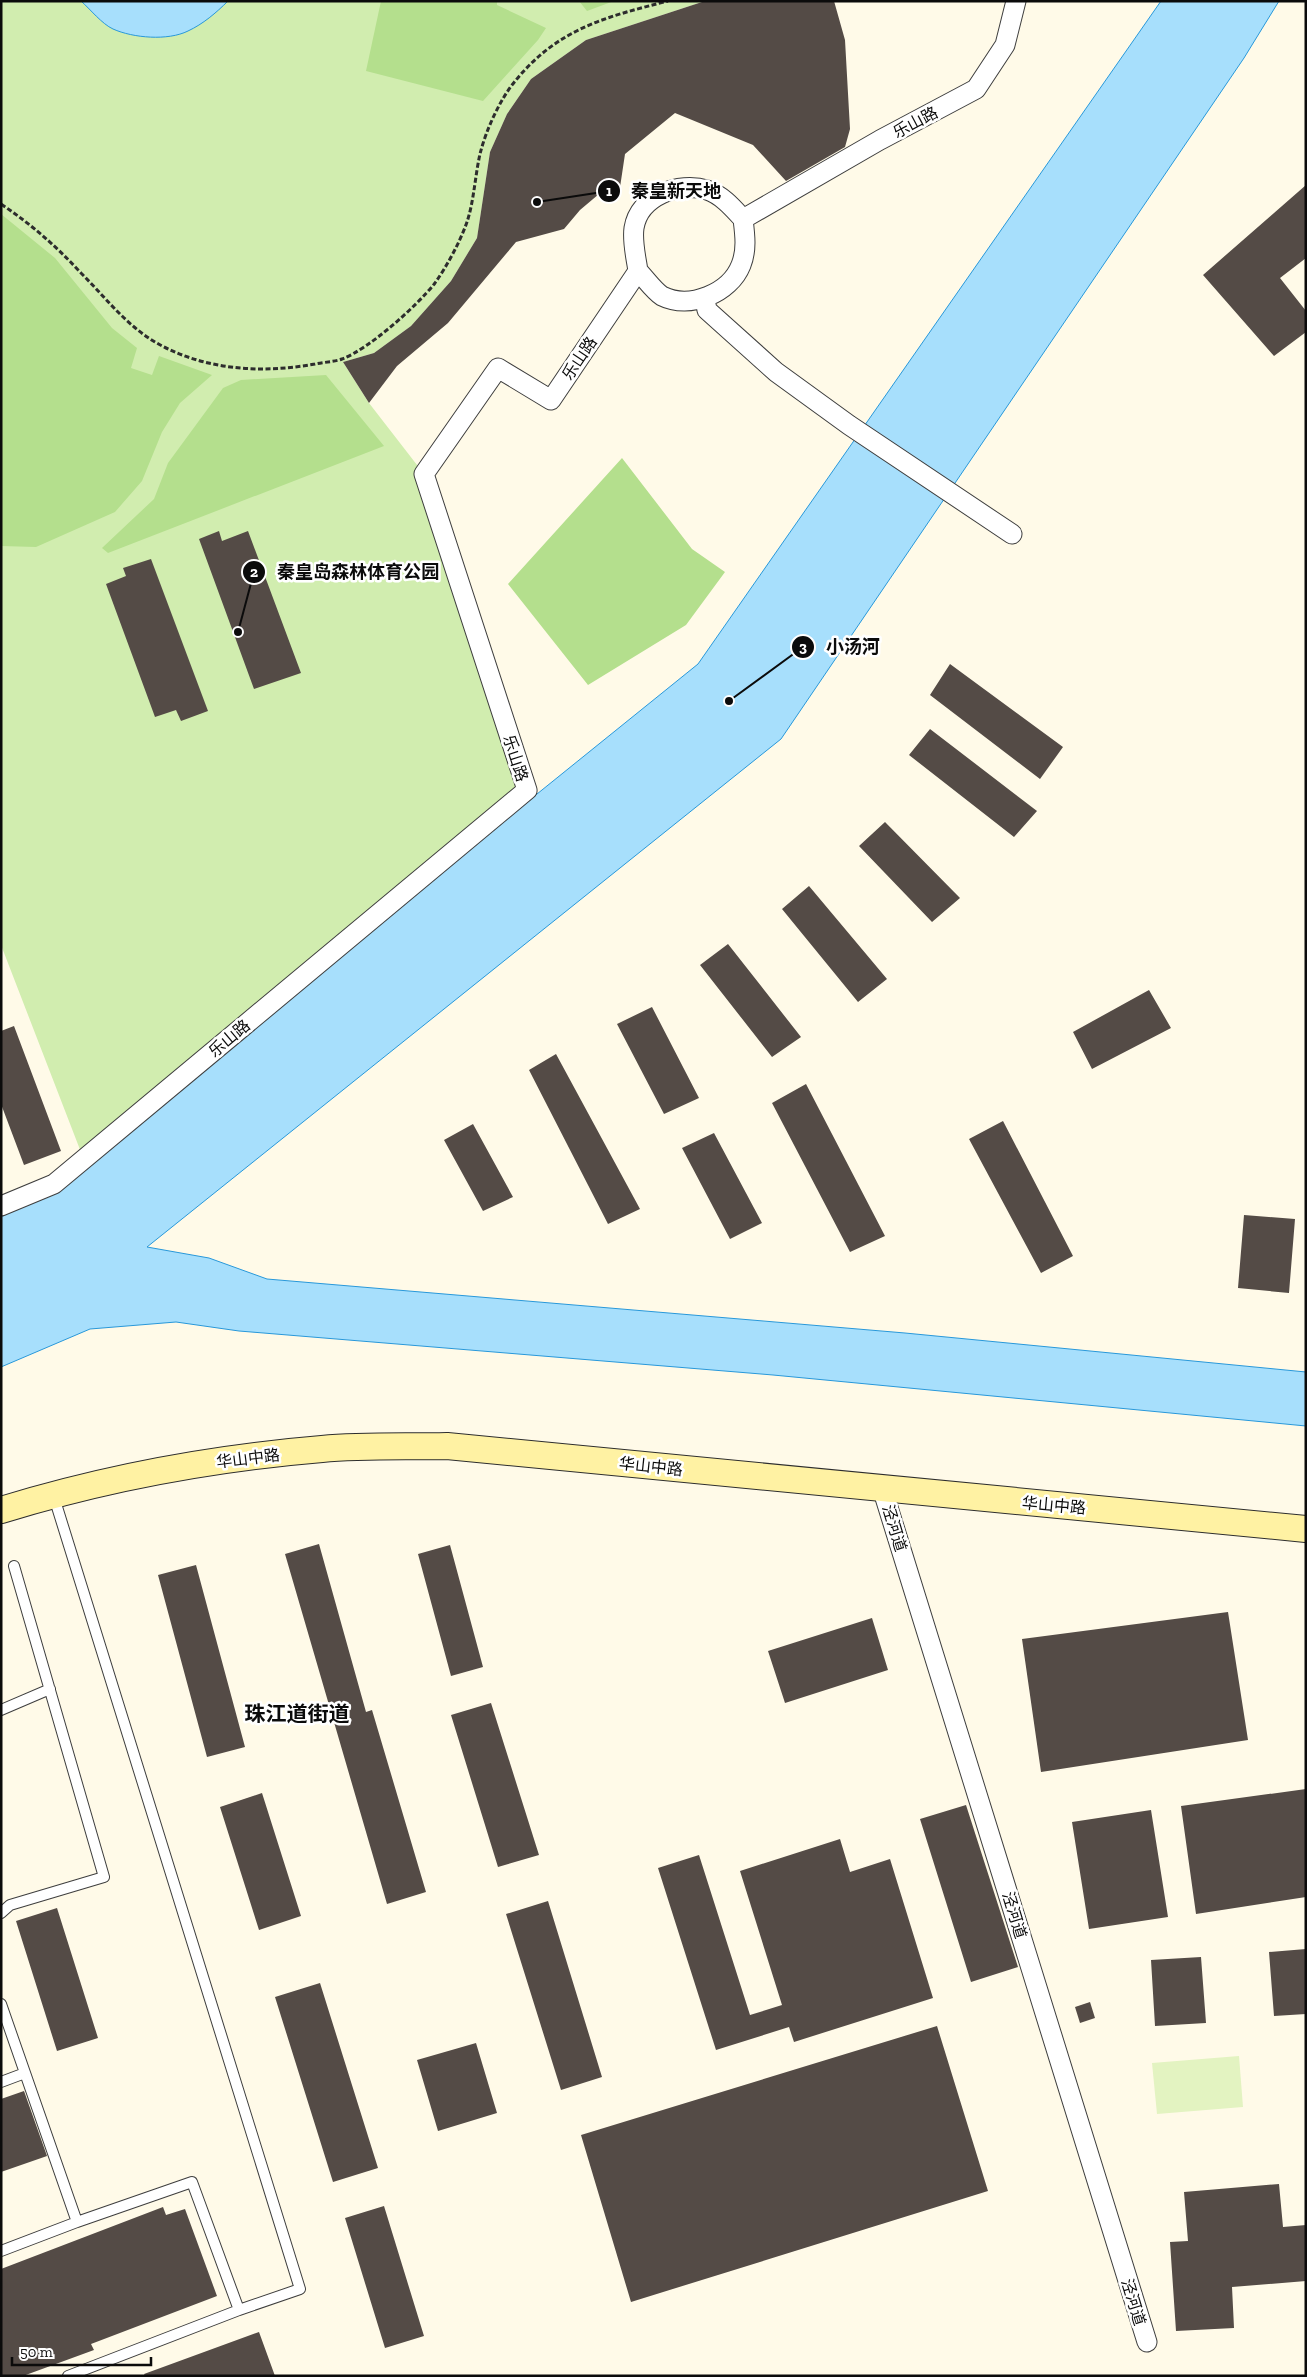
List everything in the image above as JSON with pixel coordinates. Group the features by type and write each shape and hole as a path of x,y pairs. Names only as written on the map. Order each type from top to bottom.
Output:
{"street":[{"name":"乐山路","path":"743,219 880,140 976,89 1005,45 1016,1"},
{"path":"689,187 708,191 726,201 743,219 746,243 741,266 727,285 705,299 683,300 662,296 638,271 633,240 634,226 644,207 663,192 689,187"},
{"name":"乐山路","path":"1,1206 54,1184 527,790 424,474 498,368 551,400 638,271"},
{"path":"705,299 707,310 776,372 849,425 1012,534"},
{"name":"华山中路","path":"1,1510 53,1494 184,1465 323,1448 447,1446 1306,1529"},
{"name":"泾河道","path":"882,1488 1147,2342"}],"lane":[{"path":"53,1494 300,2289 239,2310 68,2376"},
{"path":"1,1913 10,1905 104,1877 14,1566"},
{"path":"1,1710 50,1689"},
{"path":"1,2004 77,2222"},
{"path":"1,2082 25,2072"},
{"path":"1,2251 192,2182 239,2310"}],"path":[{"path":"1,204 36,228 88,279 125,321 155,342 205,362 273,370 342,359 372,341 404,314 435,283 467,222 481,152 492,121 514,82 535,59 570,33 613,15 668,1"}],"green space":[{"path":"1,1 705,1 586,40 531,79 507,114 490,152 477,238 451,281 411,326 374,353 343,362 369,403 424,474 527,790 84,1160 1,945"},
{"path":"381,1 497,1 497,5 546,28 538,40 483,101 366,71"},
{"path":"579,1 614,1 587,11"},
{"path":"1,214 55,258 112,328 137,348 131,368 152,375 159,356 212,375 180,403 162,432 142,481 115,512 36,547 1,546"},
{"path":"326,375 384,446 108,553 102,548 154,499 168,463 223,388 241,380"},
{"path":"622,458 692,549 725,572 686,625 588,685 508,584"},
{"path":"1239,2056 1243,2107 1157,2114 1152,2063"}],"water":[{"path":"81,1 228,1 194,28 171,36 150,37 130,35 109,27"},
{"path":"1161,1 1279,1 1244,58 781,739 147,1247 209,1258 267,1279 905,1333 1306,1372 1306,1426 773,1375 239,1331 176,1322 90,1329 1,1367 1,1213 38,1197 698,664"}],"building":[{"path":"705,1 834,1 845,40 850,129 845,147 786,181 753,145 675,113 625,154 619,194 599,194 580,210 564,229 516,242 448,323 397,366 369,403 343,362 374,353 411,326 451,281 477,238 490,152 507,114 531,79 586,40"},
{"path":"1306,185 1306,258 1280,278 1306,311 1306,332 1274,356 1203,275"},
{"path":"219,531 222,541 248,531 301,673 254,689 199,539"},
{"path":"151,559 208,711 181,721 176,710 155,717 106,584 126,576 123,568"},
{"path":"950,664 1063,747 1040,779 930,695"},
{"path":"930,729 1037,811 1014,837 909,755"},
{"path":"885,822 960,898 932,922 859,846"},
{"path":"809,886 887,979 858,1002 782,909"},
{"path":"728,944 801,1037 772,1057 700,965"},
{"path":"1149,990 1171,1028 1092,1069 1073,1032"},
{"path":"652,1007 699,1098 664,1114 617,1024"},
{"path":"14,1026 61,1151 24,1165 1,1104 1,1031"},
{"path":"556,1054 640,1209 608,1224 529,1070"},
{"path":"806,1084 885,1236 850,1252 772,1103"},
{"path":"1003,1121 1073,1256 1041,1273 969,1139"},
{"path":"473,1124 513,1197 483,1211 444,1140"},
{"path":"714,1133 762,1223 730,1239 682,1148"},
{"path":"1244,1215 1295,1219 1289,1293 1238,1288"},
{"path":"319,1544 366,1712 372,1710 426,1892 387,1904 285,1554"},
{"path":"450,1545 483,1667 451,1676 418,1554"},
{"path":"196,1565 245,1747 207,1757 158,1575"},
{"path":"1228,1612 1248,1740 1041,1772 1022,1639"},
{"path":"872,1618 888,1670 785,1703 768,1651"},
{"path":"491,1703 539,1855 498,1867 451,1715"},
{"path":"1306,1789 1306,1897 1196,1914 1181,1806"},
{"path":"262,1793 301,1916 259,1930 220,1807"},
{"path":"966,1805 1018,1967 971,1982 920,1819"},
{"path":"1151,1810 1168,1917 1089,1929 1072,1822"},
{"path":"840,1839 850,1872 890,1859 933,1998 794,2042 789,2027 716,2050 658,1868 699,1855 750,2015 782,2005 740,1871"},
{"path":"548,1901 602,2077 561,2090 506,1914"},
{"path":"57,1908 98,2038 57,2051 16,1921"},
{"path":"1306,1949 1306,2014 1274,2016 1269,1952"},
{"path":"1201,1957 1206,2023 1155,2026 1151,1960"},
{"path":"320,1983 378,2168 333,2182 275,1997"},
{"path":"1090,2002 1095,2018 1080,2023 1075,2007"},
{"path":"937,2026 988,2191 631,2302 581,2135"},
{"path":"476,2043 497,2113 438,2131 417,2060"},
{"path":"24,2091 47,2156 1,2172 1,2099"},
{"path":"1279,2184 1283,2227 1306,2225 1306,2281 1232,2287 1234,2328 1176,2331 1170,2242 1188,2241 1184,2192"},
{"path":"384,2206 424,2336 385,2348 345,2218"},
{"path":"163,2207 166,2215 185,2209 217,2296 91,2344 94,2350 23,2376 1,2376 1,2269"},
{"path":"259,2332 275,2376 145,2376 144,2374"}],"place":[{"name":"秦皇新天地","path":"537,202"},
{"name":"秦皇岛森林体育公园","path":"238,632"},
{"name":"小汤河","path":"729,701"}],"district":[{"name":"珠江道街道","path":"297,1714"}]}
